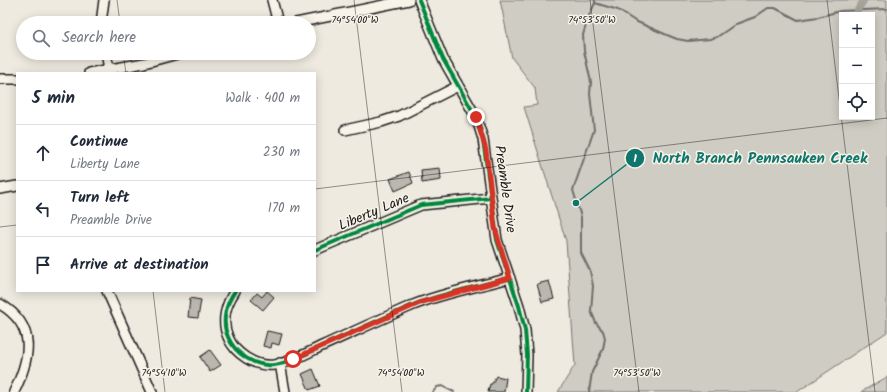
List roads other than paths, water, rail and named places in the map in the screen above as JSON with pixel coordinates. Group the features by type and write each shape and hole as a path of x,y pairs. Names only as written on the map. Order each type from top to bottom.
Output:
{"street":[{"path":"102,16 104,0"},
{"path":"272,0 276,16"},
{"path":"316,19 409,0"},
{"name":"Preamble Drive","path":"418,0 443,59 476,117 483,139 498,240 525,330 527,355 526,392"},
{"path":"107,60 109,69"},
{"path":"94,72 155,60"},
{"path":"0,79 16,79"},
{"path":"345,130 381,122 399,116 458,86"},
{"path":"0,189 16,186"},
{"name":"Liberty Lane","path":"316,250 421,204 491,198"},
{"path":"234,292 224,318 228,337 233,346 246,358 264,365 280,363 427,300 510,278"},
{"path":"107,292 152,392"},
{"path":"0,304 14,315 24,329 26,337 28,355 26,364 14,392"},
{"path":"280,363 285,392"}],"waterway":[{"path":"589,392 592,372 603,349 605,338 603,331 596,323 591,311 593,286 590,271 581,253 581,217 573,190 594,130 590,94 591,82 584,51 583,35 595,0"},
{"path":"857,11 864,0"},
{"path":"595,3 618,10 635,21 667,35 688,41 717,37 736,24 755,17 768,8 775,8 798,20 818,17 840,11 887,9"},
{"path":"433,392 437,387 442,386 454,392"}],"place":[{"name":"North Branch Pennsauken Creek","path":"576,203"}]}
